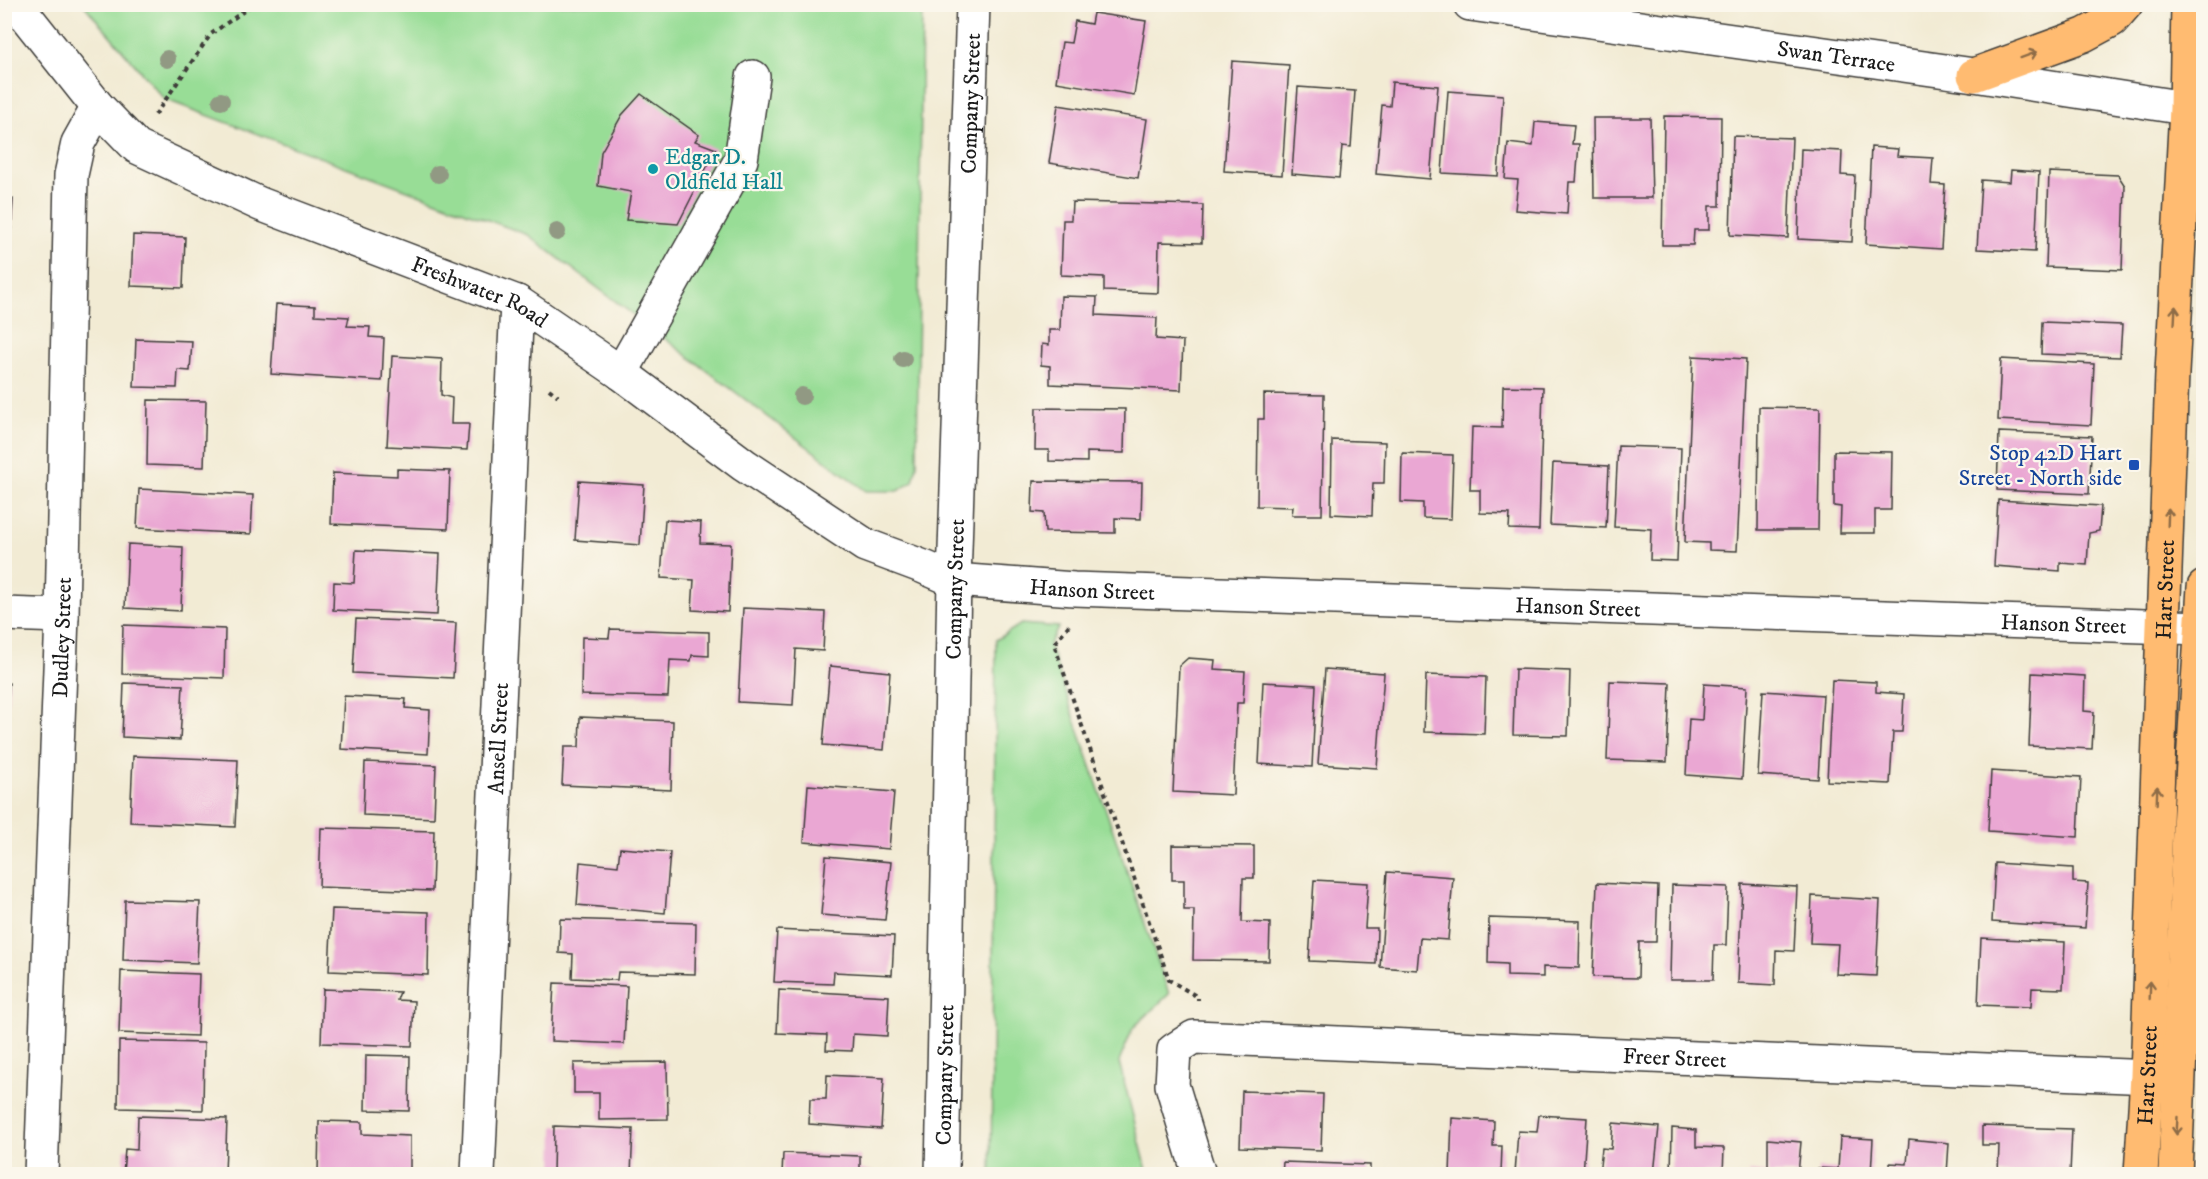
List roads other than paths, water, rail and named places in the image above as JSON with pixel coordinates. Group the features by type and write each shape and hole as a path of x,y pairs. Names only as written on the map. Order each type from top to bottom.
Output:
{"main road":[{"path":"1974,75 2084,35 2112,21 2126,4"},
{"name":"Hart Street","path":"2141,1174 2147,1076 2172,373 2194,109 2188,4"},
{"name":"Hart Street","path":"2175,1174 2188,849 2204,587"}],"street":[{"name":"Freshwater Road","path":"16,4 98,107 137,147 260,204 517,302 621,373 744,465 865,545 954,580"},
{"name":"Company Street","path":"942,1174 954,580 973,4"},
{"name":"Swan Terrace","path":"1470,4 1565,12 2194,109"},
{"path":"621,373 741,160 753,77"},
{"name":"Dudley Street","path":"41,1174 62,616 71,175 78,143 98,107"},
{"name":"Ansell Street","path":"478,1174 517,302"},
{"name":"Hanson Street","path":"954,580 1074,588 2202,628"},
{"path":"4,614 62,616"},
{"name":"Freer Street","path":"1199,1174 1172,1085 1184,1044 2180,1078"}],"place":[{"name":"Edgar D. Oldfield Hall","path":"653,169"},
{"name":"Stop 42D Hart Street - North side","path":"2134,465"}]}
